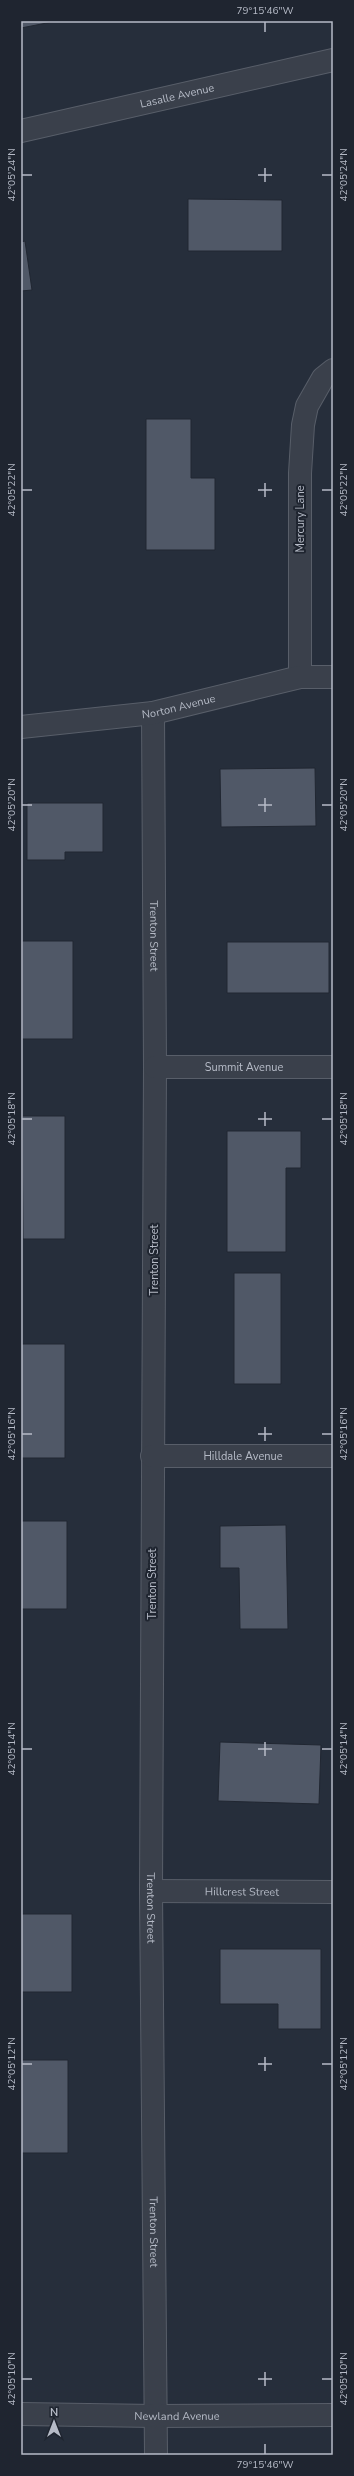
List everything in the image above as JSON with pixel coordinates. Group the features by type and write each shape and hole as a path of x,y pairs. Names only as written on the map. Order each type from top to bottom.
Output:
{"street":[{"name":"Lasalle Avenue","path":"21,131 333,60"},
{"name":"Mercury Lane","path":"300,677 300,473 303,425 307,406 323,378 333,370"},
{"name":"Norton Avenue","path":"21,727 153,713 300,677 333,677"},
{"name":"Trenton Street","path":"153,713 155,1067 151,1891 156,2455"},
{"name":"Summit Avenue","path":"155,1067 333,1067"},
{"name":"Hilldale Avenue","path":"152,1456 333,1456"},
{"name":"Hillcrest Street","path":"151,1891 333,1892"},
{"name":"Newland Avenue","path":"21,2414 155,2416 333,2415"}],"building":[{"path":"21,21 57,21 21,28"},
{"path":"188,199 282,200 282,251 188,251"},
{"path":"25,241 32,290 21,291 21,242"},
{"path":"146,419 191,419 191,478 215,478 215,550 146,550"},
{"path":"315,768 316,826 221,827 220,769"},
{"path":"27,803 103,803 103,852 65,852 65,860 27,860"},
{"path":"22,941 73,941 73,1039 22,1039"},
{"path":"227,942 329,942 329,993 227,993"},
{"path":"22,1116 65,1116 65,1239 23,1239"},
{"path":"227,1131 301,1131 301,1168 286,1168 286,1252 227,1252"},
{"path":"234,1273 281,1273 281,1384 234,1384"},
{"path":"21,1344 65,1344 65,1458 21,1458"},
{"path":"21,1521 67,1521 67,1609 21,1609"},
{"path":"286,1525 288,1629 240,1629 239,1568 220,1568 220,1526"},
{"path":"220,1742 321,1745 319,1804 218,1801"},
{"path":"21,1914 72,1914 72,1992 21,1992"},
{"path":"220,1949 321,1949 321,2029 278,2029 278,2004 220,2004"},
{"path":"21,2060 68,2060 68,2153 21,2153"}]}
